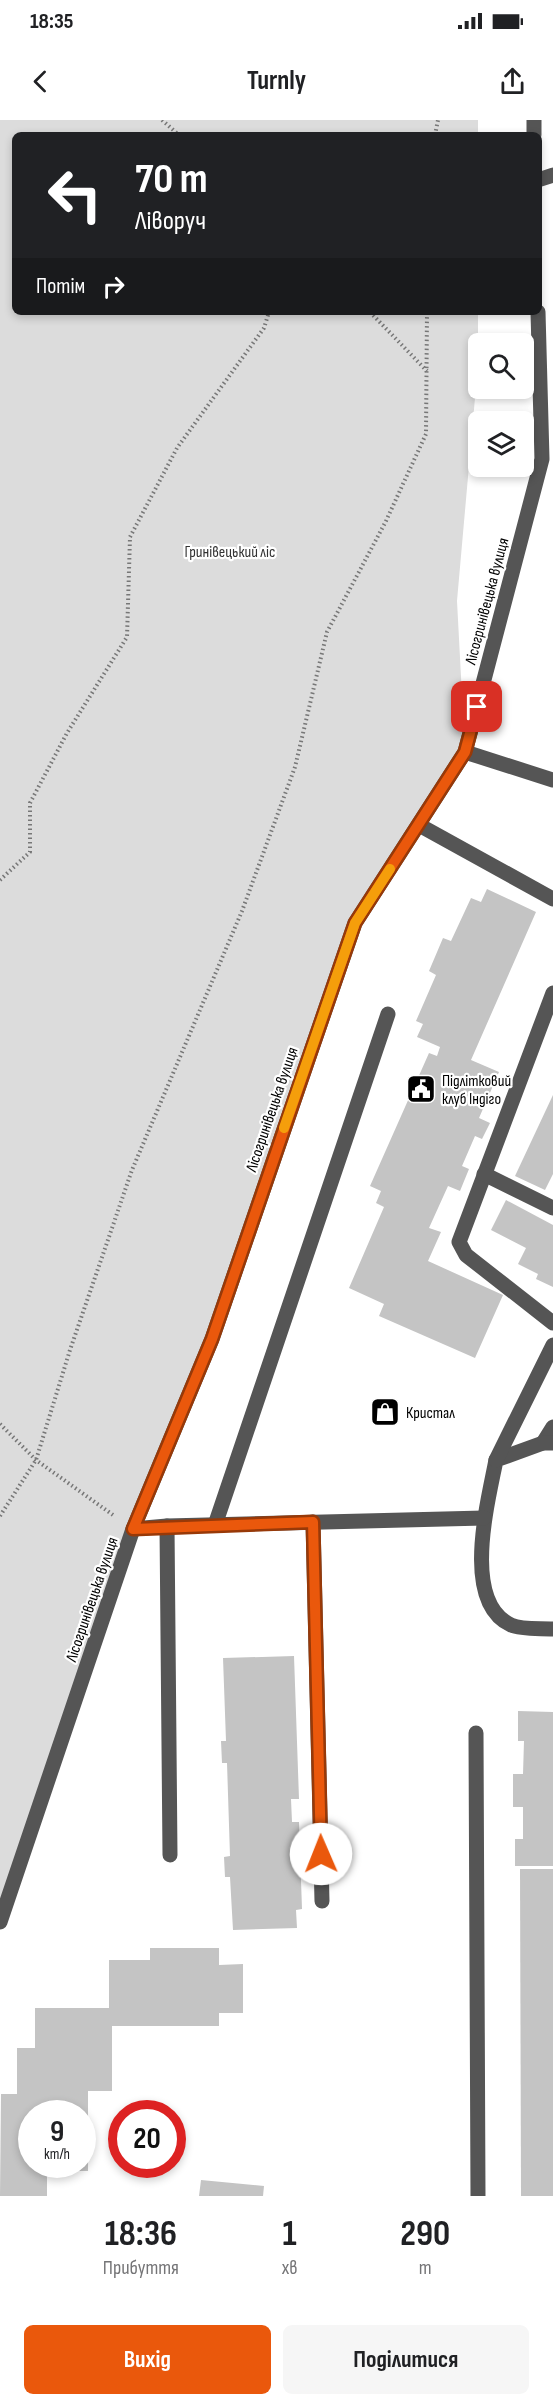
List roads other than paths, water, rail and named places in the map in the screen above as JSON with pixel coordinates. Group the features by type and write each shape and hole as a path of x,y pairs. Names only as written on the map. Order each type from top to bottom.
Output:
{"street":[{"name":"Лісогринівецька вулиця","path":"0,1922 133,1529 212,1339 355,923 465,752 548,456 538,315"},
{"path":"465,752 553,780"},
{"path":"418,825 553,899"},
{"path":"553,993 459,1242 466,1255 553,1323"},
{"path":"215,1525 388,1014"},
{"path":"484,1174 553,1208"},
{"path":"553,1346 496,1460 484,1518 482,1586 488,1604 500,1618 513,1626 553,1629"},
{"path":"496,1460 548,1443 553,1427"},
{"path":"133,1529 167,1526 484,1518"},
{"path":"313,1522 322,1901"},
{"path":"167,1526 170,1855"},
{"path":"476,1733 478,2196"}],"place":[{"name":"Підлітковий клуб Індіго","path":"421,1089"},
{"name":"Кристал","path":"385,1412"}],"park label":[{"name":"Гринівецький ліс","path":"230,551"}]}
